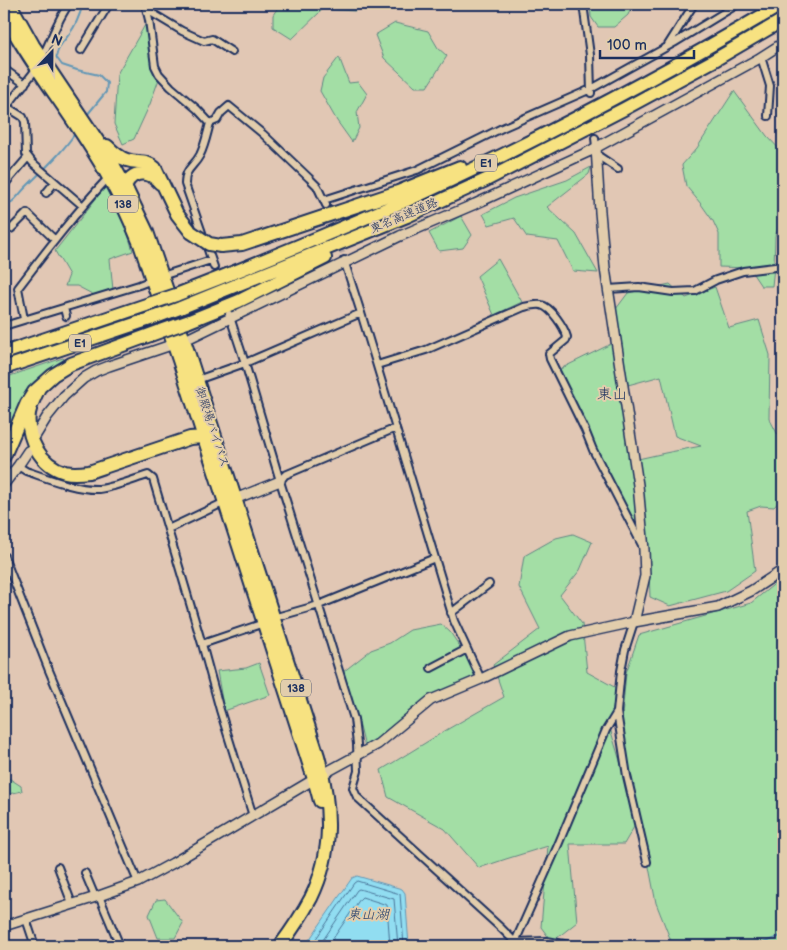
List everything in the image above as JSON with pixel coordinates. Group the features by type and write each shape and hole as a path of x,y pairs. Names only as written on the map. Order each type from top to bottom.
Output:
{"highway":[{"name":"御殿場バイパス","path":"10,4 33,44 40,63"},
{"name":"東名高速道路","path":"4,353 176,295 401,203 552,131 616,98 782,4"},
{"name":"御殿場バイパス","path":"4,14 82,125 111,161 126,186 147,232 157,278 179,343 199,422 230,500"},
{"name":"東名高速道路","path":"4,368 180,308 407,216 486,180 624,110 712,62 783,20"},
{"name":"御殿場バイパス","path":"82,125 124,206 157,278"},
{"path":"82,125 118,156 131,161 152,165 157,171 181,221 191,232 209,244 221,246 242,244 398,192 552,131"},
{"path":"140,244 134,219 124,196 124,189 130,179 136,174 148,174 157,180 168,196"},
{"path":"4,456 27,403 34,392 53,375 71,364 239,301 407,216"},
{"path":"4,345 93,318 107,319"},
{"name":"御殿場バイパス","path":"179,343 197,380 216,442 230,500 318,776 323,823 323,852 318,881 304,910 280,946"},
{"path":"39,388 29,412 30,435 39,454 53,466 65,472 89,472 190,438 204,437 216,442"},
{"path":"190,438 197,432 199,422"}],"street":[{"path":"69,4 40,63 5,108 23,117 25,122 26,154 28,157 83,206"},
{"path":"81,50 109,4"},
{"path":"583,4 590,55 591,91"},
{"path":"668,46 694,4"},
{"path":"210,123 218,120 221,113 230,106 317,186 325,203 417,170 502,128 591,91 738,4"},
{"path":"146,7 155,66 159,74 210,123"},
{"path":"146,7 182,31 204,41 212,39 232,52"},
{"path":"36,435 55,406 83,373 96,371 179,343 344,261 571,160 679,103 783,43"},
{"path":"761,57 770,86 768,116"},
{"path":"4,69 25,84"},
{"path":"4,326 157,278 212,263 185,184 187,172 199,157 205,143 210,123"},
{"path":"596,147 618,169"},
{"path":"596,147 605,268 638,485 645,576 625,650 617,712 627,776 647,862"},
{"path":"4,185 28,157"},
{"path":"24,319 18,288 55,240 109,177"},
{"path":"46,193 55,182"},
{"path":"11,229 27,213 55,240"},
{"path":"344,261 451,613 481,679"},
{"path":"608,289 639,287 673,292 695,291 716,280 743,271 783,266"},
{"path":"377,365 426,350 524,306 541,305 546,308 559,320 567,337 549,354 550,359 593,450 644,550"},
{"path":"64,308 66,316"},
{"path":"197,380 245,364 361,313"},
{"path":"230,316 354,719 358,771 353,788 357,797 515,944 547,941 575,946"},
{"path":"168,529 230,500 280,480 286,475 396,428"},
{"path":"4,484 28,450"},
{"path":"18,466 26,471 90,489 101,488 148,475 153,479 253,816"},
{"path":"4,556 48,668 138,882"},
{"path":"202,644 268,620 319,605 435,558"},
{"path":"4,926 138,882 318,776 378,744 431,700 481,679 570,636 718,607 751,591 783,570"},
{"path":"451,613 489,584"},
{"path":"431,668 466,649"},
{"path":"515,944 606,730 617,712"},
{"path":"58,867 72,904"},
{"path":"85,873 120,946"},
{"path":"26,919 35,946"}],"green space":[{"path":"280,4 358,4 355,11 323,9 292,39 273,27 273,15"},
{"path":"590,4 633,4 628,15 614,27 598,27 591,17"},
{"path":"395,23 428,31 438,48 447,56 427,87 415,87 384,58 375,35"},
{"path":"145,25 159,79 134,139 123,144 114,124 117,74"},
{"path":"339,57 349,83 358,82 367,94 357,112 359,128 352,142 337,121 320,91 323,78"},
{"path":"734,91 767,136 783,153 783,223 780,224 775,236 772,286 761,286 749,268 719,267 719,234 713,221 686,186 682,165 697,148"},
{"path":"591,167 589,174 547,207 576,234 598,273 573,271 558,241 527,237 514,218 489,225 483,214 514,198 567,180"},
{"path":"105,187 126,228 133,251 110,259 113,290 96,296 77,286 65,286 69,275 55,251"},
{"path":"461,216 472,235 463,248 439,251 429,233"},
{"path":"498,259 522,302 494,315 477,276"},
{"path":"670,284 686,298 715,287 729,328 759,320 770,355 769,418 778,435 783,434 783,497 774,507 761,506 747,511 755,571 726,591 670,606 650,597 648,541 612,486 556,371 615,342 638,459 701,446 675,436 661,376 628,385 616,309 628,293"},
{"path":"63,358 66,361 59,365 4,450 4,378"},
{"path":"573,534 592,542 580,570 560,595 582,624 587,672 618,689 609,725 638,820 624,844 570,844 577,922 552,942 541,927 548,846 479,868 445,829 388,797 381,770 504,697 493,665 540,629 519,587 524,556 556,538"},
{"path":"783,577 783,946 673,946 656,903 621,727 626,673 639,635 751,603"},
{"path":"441,624 450,632 479,675 365,747 343,672 371,650 390,643 410,630"},
{"path":"259,663 270,695 224,711 217,671 246,668"},
{"path":"4,775 21,786 22,791 4,795"},
{"path":"165,899 183,923 175,938 158,938 149,915 156,900"}],"water":[{"name":"東山湖","path":"357,876 402,889 405,893 409,946 305,946 352,878"}],"waterway":[{"path":"83,4 76,23 60,46 56,57 62,65 99,75 107,83 106,92 87,115"},
{"path":"4,207 14,201 53,161 76,132"},
{"path":"755,946 783,935"}],"tunnel":[{"path":"326,205 344,259"},
{"path":"214,267 227,308"},
{"path":"66,316 82,369"}],"district":[{"name":"東山","path":"612,394"}]}
